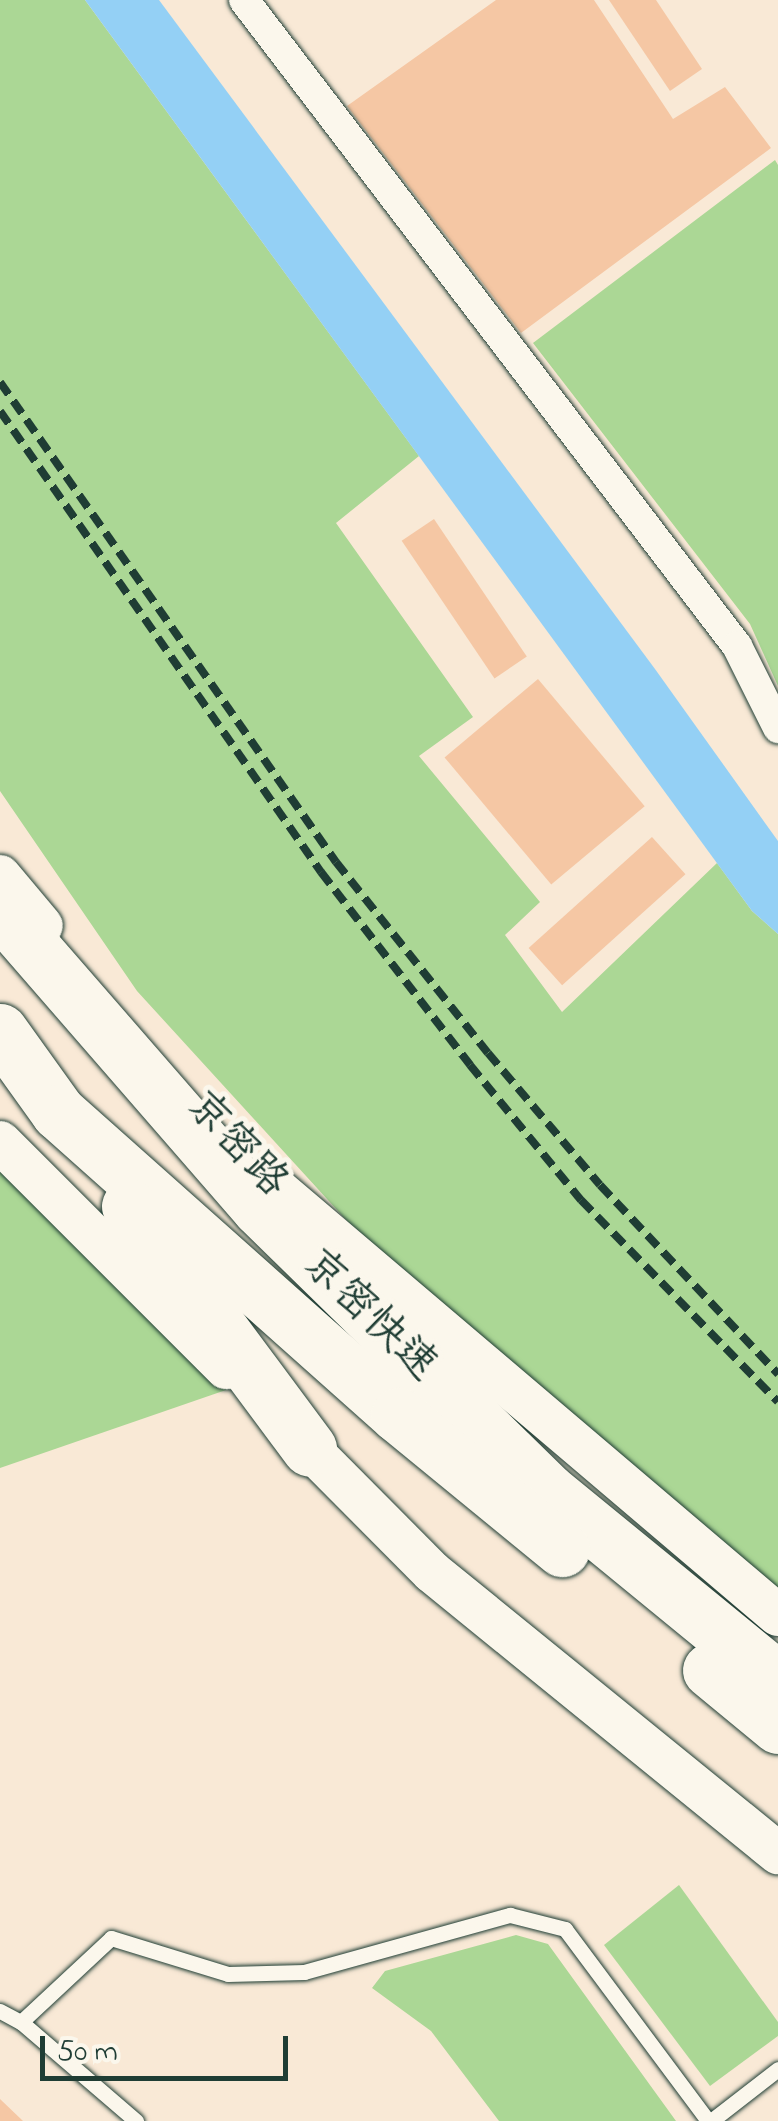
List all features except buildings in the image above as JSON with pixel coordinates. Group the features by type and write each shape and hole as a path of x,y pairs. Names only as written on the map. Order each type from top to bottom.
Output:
{"highway":[{"name":"京密快速","path":"0,910 259,1208 548,1492 778,1679"},
{"name":"京密快速","path":"0,1031 58,1112 398,1415 778,1726"},
{"path":"58,1112 310,1448"},
{"path":"192,1131 247,1161"}],"main road":[{"name":"京密路","path":"0,876 247,1161 480,1366 778,1615"},
{"path":"0,1142 432,1572 778,1853"}],"street":[{"path":"244,0 737,646 778,728"}],"lane":[{"path":"20,2022 111,1938 228,1974 304,1972 510,1915 565,1929 709,2121 778,2068"},
{"path":"0,2011 20,2022 136,2121"}],"green space":[{"path":"0,0 85,0 419,456 336,523 473,717 419,756 540,902 505,935 562,1012 717,863 752,911 778,934 778,1593 348,1222 137,991 0,791"},
{"path":"775,160 778,686 750,624 533,343"},
{"path":"0,1161 226,1390 0,1468"},
{"path":"679,1885 778,2022 778,2036 710,2086 604,1945"},
{"path":"516,1935 548,1944 676,2121 499,2121 431,2031 372,1988 385,1971"}],"water":[{"path":"85,0 159,0 778,841 778,934 752,911"}],"railway":[{"path":"0,382 336,862 488,1053 600,1185 778,1374"},
{"path":"0,411 321,872 470,1065 581,1200 778,1402"}]}
